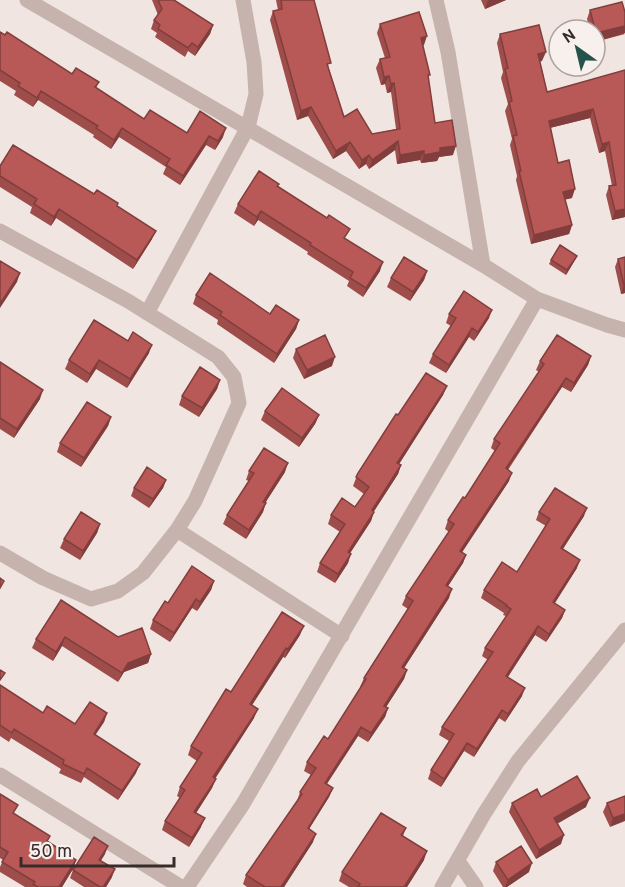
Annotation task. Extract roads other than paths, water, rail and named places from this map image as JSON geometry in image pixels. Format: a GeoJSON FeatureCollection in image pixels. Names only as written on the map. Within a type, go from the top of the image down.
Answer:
{"type":"FeatureCollection","features":[{"type":"Feature","properties":{"kind":"street"},"geometry":{"type":"LineString","coordinates":[[27,0],[248,127],[537,299],[625,330]]}},
{"type":"Feature","properties":{"kind":"street"},"geometry":{"type":"LineString","coordinates":[[147,313],[248,127],[256,94],[254,62],[243,0]]}},
{"type":"Feature","properties":{"kind":"street"},"geometry":{"type":"LineString","coordinates":[[436,0],[448,52],[483,265]]}},
{"type":"Feature","properties":{"kind":"street"},"geometry":{"type":"LineString","coordinates":[[0,231],[147,313],[218,357],[234,377],[239,404],[195,501],[177,530],[143,573],[118,591],[90,599],[43,578],[0,553]]}},
{"type":"Feature","properties":{"kind":"street"},"geometry":{"type":"LineString","coordinates":[[187,887],[243,804],[537,299]]}},
{"type":"Feature","properties":{"kind":"street"},"geometry":{"type":"LineString","coordinates":[[177,530],[342,636]]}},
{"type":"Feature","properties":{"kind":"street"},"geometry":{"type":"LineString","coordinates":[[442,887],[518,761],[625,630]]}},
{"type":"Feature","properties":{"kind":"street"},"geometry":{"type":"LineString","coordinates":[[0,774],[181,887]]}},
{"type":"Feature","properties":{"kind":"street"},"geometry":{"type":"LineString","coordinates":[[458,861],[476,887]]}}]}
